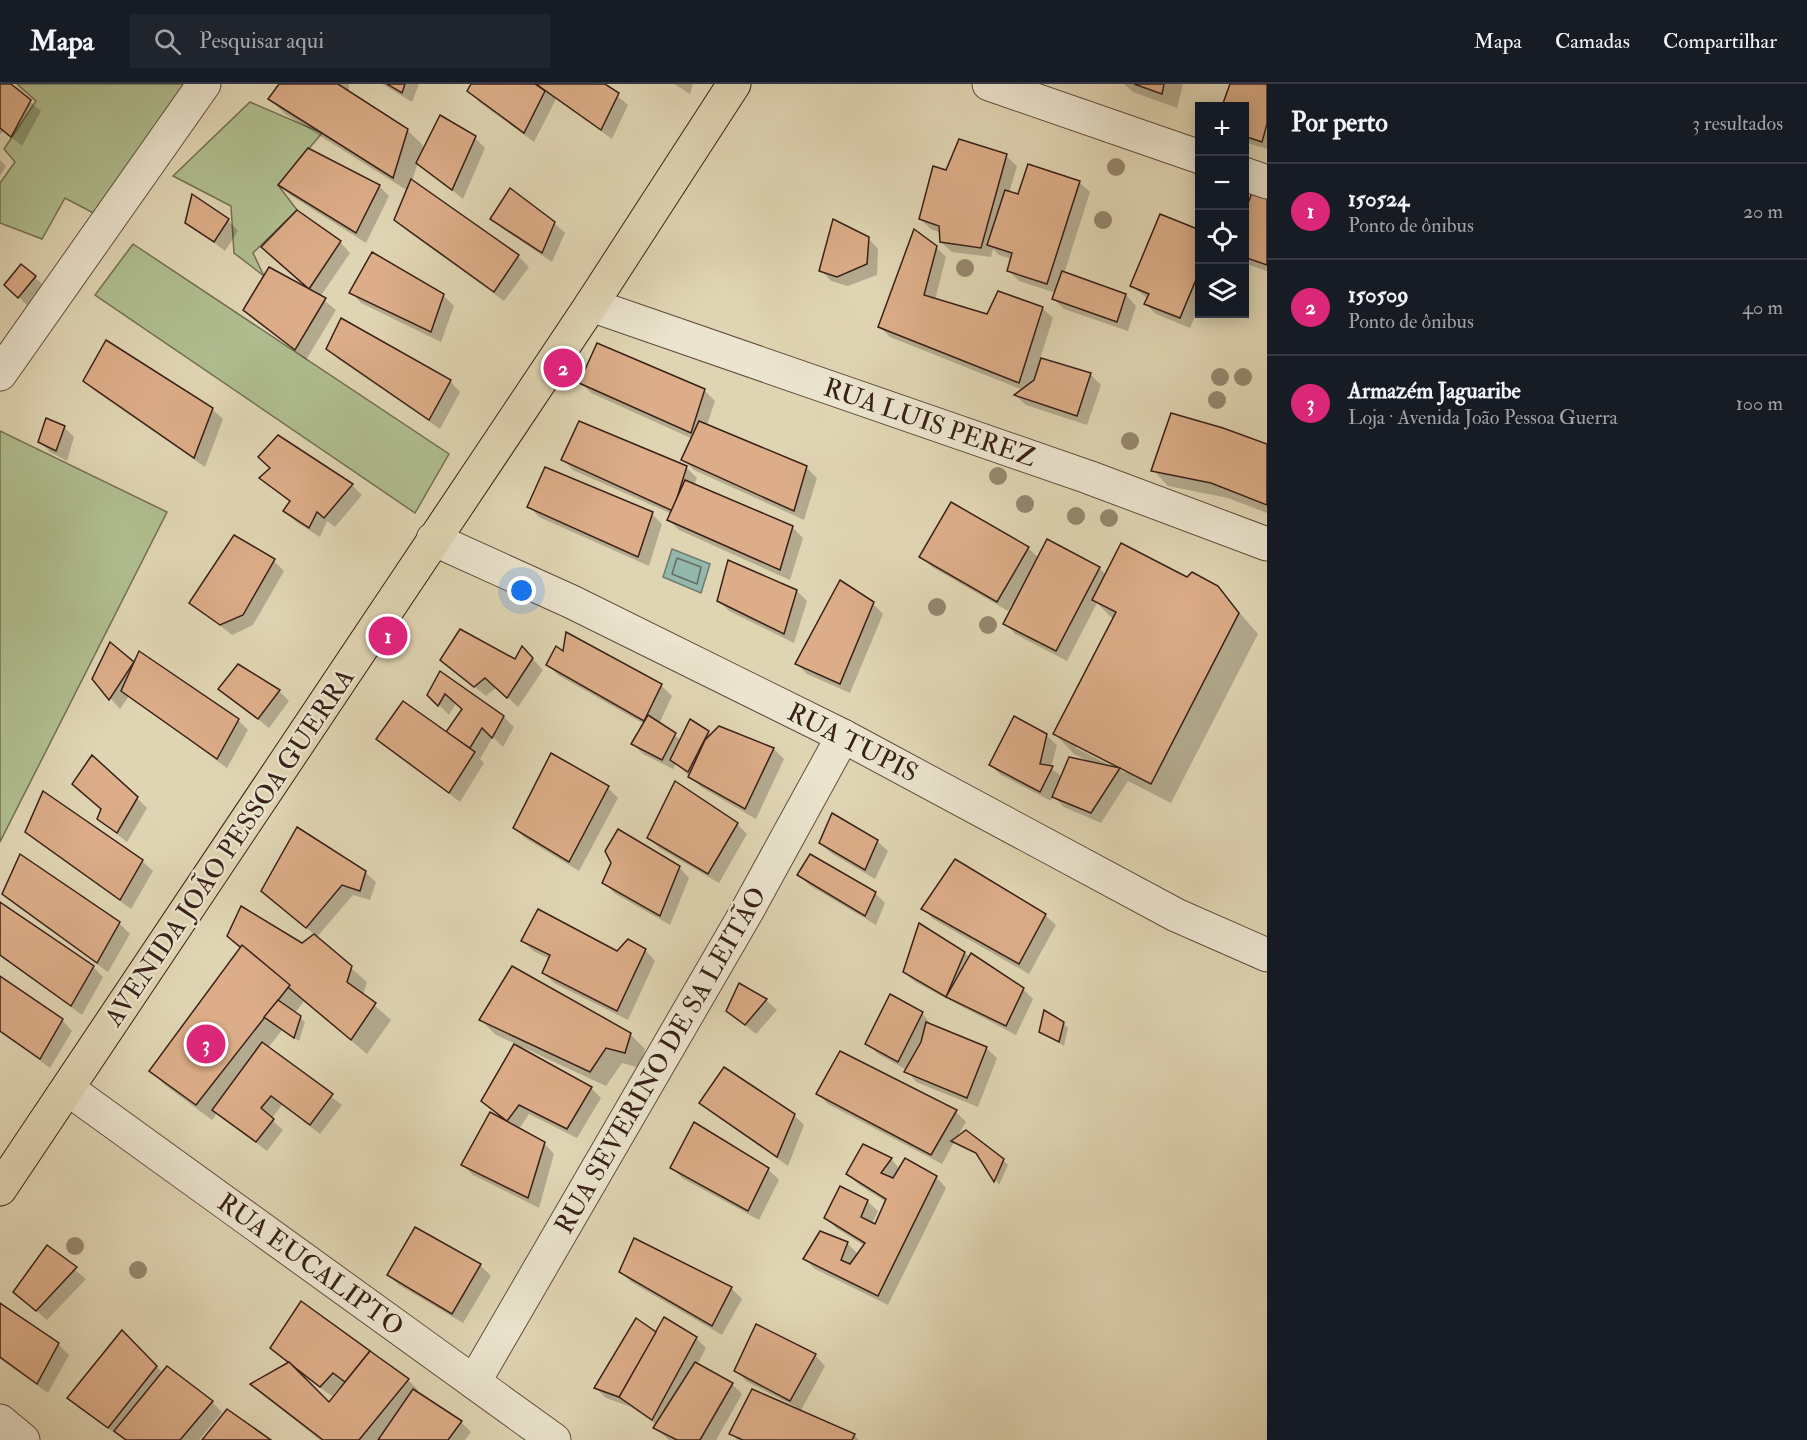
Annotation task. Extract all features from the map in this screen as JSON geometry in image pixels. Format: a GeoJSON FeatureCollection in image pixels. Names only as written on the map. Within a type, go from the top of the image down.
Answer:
{"type":"FeatureCollection","features":[{"type":"Feature","properties":{"kind":"main road","name":"AVENIDA JOÃO PESSOA GUERRA"},"geometry":{"type":"LineString","coordinates":[[0,1189],[591,305],[734,84]]}},
{"type":"Feature","properties":{"kind":"street"},"geometry":{"type":"LineString","coordinates":[[0,374],[204,84]]}},
{"type":"Feature","properties":{"kind":"street"},"geometry":{"type":"LineString","coordinates":[[989,84],[1197,156]]}},
{"type":"Feature","properties":{"kind":"street"},"geometry":{"type":"LineString","coordinates":[[1249,175],[1267,182]]}},
{"type":"Feature","properties":{"kind":"street","name":"RUA LUIS PEREZ"},"geometry":{"type":"LineString","coordinates":[[591,305],[1088,477],[1267,544]]}},
{"type":"Feature","properties":{"kind":"street","name":"RUA TUPIS"},"geometry":{"type":"LineString","coordinates":[[433,540],[572,602],[843,736],[1176,915],[1267,955]]}},
{"type":"Feature","properties":{"kind":"street","name":"RUA SEVERINO DE SA LEITÃO"},"geometry":{"type":"LineString","coordinates":[[474,1382],[747,911],[843,736]]}},
{"type":"Feature","properties":{"kind":"street","name":"RUA EUCALIPTO"},"geometry":{"type":"LineString","coordinates":[[68,1089],[554,1440]]}},
{"type":"Feature","properties":{"kind":"street"},"geometry":{"type":"LineString","coordinates":[[0,1422],[23,1440]]}},
{"type":"Feature","properties":{"kind":"green space"},"geometry":{"type":"Polygon","coordinates":[[[17,84],[190,84],[99,216],[65,198],[42,239],[0,223],[0,183],[15,162],[4,149],[36,101],[17,84]]]}},
{"type":"Feature","properties":{"kind":"green space"},"geometry":{"type":"Polygon","coordinates":[[[250,102],[322,133],[278,185],[297,210],[253,253],[264,276],[234,253],[231,206],[173,176],[250,102]]]}},
{"type":"Feature","properties":{"kind":"green space"},"geometry":{"type":"Polygon","coordinates":[[[133,244],[449,454],[415,513],[95,295],[133,244]]]}},
{"type":"Feature","properties":{"kind":"green space"},"geometry":{"type":"Polygon","coordinates":[[[0,431],[167,512],[0,842],[0,431]]]}},
{"type":"Feature","properties":{"kind":"water"},"geometry":{"type":"Polygon","coordinates":[[[672,549],[710,564],[701,593],[663,577],[672,549]]]}},
{"type":"Feature","properties":{"kind":"building"},"geometry":{"type":"Polygon","coordinates":[[[0,84],[11,84],[31,100],[11,137],[0,128],[0,84]]]}},
{"type":"Feature","properties":{"kind":"building"},"geometry":{"type":"Polygon","coordinates":[[[279,84],[338,84],[408,129],[393,178],[268,99],[279,84]]]}},
{"type":"Feature","properties":{"kind":"building"},"geometry":{"type":"Polygon","coordinates":[[[387,84],[405,84],[402,93],[387,84]]]}},
{"type":"Feature","properties":{"kind":"building"},"geometry":{"type":"Polygon","coordinates":[[[471,84],[535,84],[545,91],[524,133],[467,91],[471,84]]]}},
{"type":"Feature","properties":{"kind":"building"},"geometry":{"type":"Polygon","coordinates":[[[536,84],[605,84],[619,93],[601,130],[536,84]]]}},
{"type":"Feature","properties":{"kind":"building"},"geometry":{"type":"Polygon","coordinates":[[[1134,84],[1164,84],[1162,94],[1134,84]]]}},
{"type":"Feature","properties":{"kind":"building"},"geometry":{"type":"Polygon","coordinates":[[[1230,84],[1267,84],[1267,124],[1262,142],[1249,138],[1249,102],[1223,102],[1230,84]]]}},
{"type":"Feature","properties":{"kind":"building"},"geometry":{"type":"Polygon","coordinates":[[[440,115],[476,136],[452,190],[416,163],[440,115]]]}},
{"type":"Feature","properties":{"kind":"building"},"geometry":{"type":"Polygon","coordinates":[[[959,139],[1007,154],[981,248],[940,242],[939,226],[919,219],[933,166],[946,170],[959,139]]]}},
{"type":"Feature","properties":{"kind":"building"},"geometry":{"type":"Polygon","coordinates":[[[308,148],[380,185],[356,233],[278,185],[308,148]]]}},
{"type":"Feature","properties":{"kind":"building"},"geometry":{"type":"Polygon","coordinates":[[[1028,164],[1080,181],[1047,284],[1007,271],[1012,253],[987,245],[1005,190],[1018,194],[1028,164]]]}},
{"type":"Feature","properties":{"kind":"building"},"geometry":{"type":"Polygon","coordinates":[[[411,179],[519,255],[494,292],[394,220],[411,179]]]}},
{"type":"Feature","properties":{"kind":"building"},"geometry":{"type":"Polygon","coordinates":[[[510,188],[555,222],[542,253],[490,219],[510,188]]]}},
{"type":"Feature","properties":{"kind":"building"},"geometry":{"type":"Polygon","coordinates":[[[1253,190],[1267,196],[1267,265],[1249,259],[1249,201],[1253,190]]]}},
{"type":"Feature","properties":{"kind":"building"},"geometry":{"type":"Polygon","coordinates":[[[192,194],[229,219],[214,242],[185,223],[192,194]]]}},
{"type":"Feature","properties":{"kind":"building"},"geometry":{"type":"Polygon","coordinates":[[[297,210],[341,241],[309,289],[261,247],[297,210]]]}},
{"type":"Feature","properties":{"kind":"building"},"geometry":{"type":"Polygon","coordinates":[[[1160,214],[1195,228],[1195,282],[1180,318],[1144,304],[1149,294],[1130,286],[1160,214]]]}},
{"type":"Feature","properties":{"kind":"building"},"geometry":{"type":"Polygon","coordinates":[[[833,219],[869,237],[867,264],[837,277],[819,271],[833,219]]]}},
{"type":"Feature","properties":{"kind":"building"},"geometry":{"type":"Polygon","coordinates":[[[914,229],[937,246],[924,295],[987,314],[998,291],[1043,307],[1019,383],[878,327],[914,229]]]}},
{"type":"Feature","properties":{"kind":"building"},"geometry":{"type":"Polygon","coordinates":[[[372,252],[444,294],[431,332],[349,293],[372,252]]]}},
{"type":"Feature","properties":{"kind":"building"},"geometry":{"type":"Polygon","coordinates":[[[21,264],[36,276],[18,298],[4,285],[21,264]]]}},
{"type":"Feature","properties":{"kind":"building"},"geometry":{"type":"Polygon","coordinates":[[[269,267],[326,298],[295,350],[243,310],[269,267]]]}},
{"type":"Feature","properties":{"kind":"building"},"geometry":{"type":"Polygon","coordinates":[[[1062,271],[1126,294],[1117,322],[1052,299],[1062,271]]]}},
{"type":"Feature","properties":{"kind":"building"},"geometry":{"type":"Polygon","coordinates":[[[341,318],[451,380],[429,420],[326,349],[341,318]]]}},
{"type":"Feature","properties":{"kind":"building"},"geometry":{"type":"Polygon","coordinates":[[[106,340],[213,408],[194,458],[83,381],[106,340]]]}},
{"type":"Feature","properties":{"kind":"building"},"geometry":{"type":"Polygon","coordinates":[[[597,343],[705,389],[691,433],[579,383],[597,343]]]}},
{"type":"Feature","properties":{"kind":"building"},"geometry":{"type":"Polygon","coordinates":[[[1041,358],[1091,373],[1077,416],[1014,395],[1034,380],[1041,358]]]}},
{"type":"Feature","properties":{"kind":"building"},"geometry":{"type":"Polygon","coordinates":[[[1171,413],[1267,444],[1267,505],[1211,483],[1151,471],[1171,413]]]}},
{"type":"Feature","properties":{"kind":"building"},"geometry":{"type":"Polygon","coordinates":[[[46,418],[65,426],[56,451],[38,442],[46,418]]]}},
{"type":"Feature","properties":{"kind":"building"},"geometry":{"type":"Polygon","coordinates":[[[579,421],[687,466],[673,511],[561,460],[579,421]]]}},
{"type":"Feature","properties":{"kind":"building"},"geometry":{"type":"Polygon","coordinates":[[[699,421],[807,466],[794,511],[681,460],[699,421]]]}},
{"type":"Feature","properties":{"kind":"building"},"geometry":{"type":"Polygon","coordinates":[[[278,435],[353,484],[324,518],[317,512],[309,528],[283,511],[290,501],[259,478],[270,468],[258,457],[278,435]]]}},
{"type":"Feature","properties":{"kind":"building"},"geometry":{"type":"Polygon","coordinates":[[[545,467],[653,512],[638,557],[527,507],[545,467]]]}},
{"type":"Feature","properties":{"kind":"building"},"geometry":{"type":"Polygon","coordinates":[[[685,480],[793,526],[780,570],[667,520],[685,480]]]}},
{"type":"Feature","properties":{"kind":"building"},"geometry":{"type":"Polygon","coordinates":[[[951,502],[1029,547],[997,602],[919,557],[951,502]]]}},
{"type":"Feature","properties":{"kind":"building"},"geometry":{"type":"Polygon","coordinates":[[[234,535],[275,559],[243,615],[220,625],[189,603],[234,535]]]}},
{"type":"Feature","properties":{"kind":"building"},"geometry":{"type":"Polygon","coordinates":[[[1047,539],[1100,567],[1056,651],[1003,624],[1047,539]]]}},
{"type":"Feature","properties":{"kind":"building"},"geometry":{"type":"Polygon","coordinates":[[[1121,543],[1187,577],[1192,572],[1218,586],[1239,613],[1151,784],[1053,734],[1116,612],[1092,600],[1121,543]]]}},
{"type":"Feature","properties":{"kind":"building"},"geometry":{"type":"Polygon","coordinates":[[[728,560],[797,590],[784,634],[717,601],[728,560]]]}},
{"type":"Feature","properties":{"kind":"building"},"geometry":{"type":"Polygon","coordinates":[[[840,580],[874,602],[840,684],[795,664],[840,580]]]}},
{"type":"Feature","properties":{"kind":"building"},"geometry":{"type":"Polygon","coordinates":[[[460,629],[515,659],[522,646],[533,658],[507,698],[485,678],[474,687],[440,660],[460,629]]]}},
{"type":"Feature","properties":{"kind":"building"},"geometry":{"type":"Polygon","coordinates":[[[566,632],[662,684],[644,721],[546,665],[556,646],[563,651],[566,632]]]}},
{"type":"Feature","properties":{"kind":"building"},"geometry":{"type":"Polygon","coordinates":[[[110,642],[134,662],[109,700],[92,679],[110,642]]]}},
{"type":"Feature","properties":{"kind":"building"},"geometry":{"type":"Polygon","coordinates":[[[139,651],[239,719],[217,759],[121,691],[139,651]]]}},
{"type":"Feature","properties":{"kind":"building"},"geometry":{"type":"Polygon","coordinates":[[[238,664],[280,690],[258,719],[218,689],[238,664]]]}},
{"type":"Feature","properties":{"kind":"building"},"geometry":{"type":"Polygon","coordinates":[[[440,671],[504,716],[492,738],[482,728],[470,748],[446,732],[462,709],[445,694],[438,706],[427,695],[440,671]]]}},
{"type":"Feature","properties":{"kind":"building"},"geometry":{"type":"Polygon","coordinates":[[[403,701],[475,752],[449,793],[376,739],[403,701]]]}},
{"type":"Feature","properties":{"kind":"building"},"geometry":{"type":"Polygon","coordinates":[[[648,715],[676,733],[662,760],[631,744],[648,715]]]}},
{"type":"Feature","properties":{"kind":"building"},"geometry":{"type":"Polygon","coordinates":[[[1014,716],[1047,734],[1040,764],[1053,766],[1040,792],[989,765],[1014,716]]]}},
{"type":"Feature","properties":{"kind":"building"},"geometry":{"type":"Polygon","coordinates":[[[690,719],[709,731],[688,772],[670,760],[690,719]]]}},
{"type":"Feature","properties":{"kind":"building"},"geometry":{"type":"Polygon","coordinates":[[[719,726],[774,748],[745,809],[688,777],[705,740],[719,726]]]}},
{"type":"Feature","properties":{"kind":"building"},"geometry":{"type":"Polygon","coordinates":[[[551,753],[609,786],[569,862],[513,828],[551,753]]]}},
{"type":"Feature","properties":{"kind":"building"},"geometry":{"type":"Polygon","coordinates":[[[92,755],[138,797],[117,833],[97,819],[101,809],[72,784],[92,755]]]}},
{"type":"Feature","properties":{"kind":"building"},"geometry":{"type":"Polygon","coordinates":[[[1069,757],[1120,768],[1091,813],[1052,797],[1069,757]]]}},
{"type":"Feature","properties":{"kind":"building"},"geometry":{"type":"Polygon","coordinates":[[[675,781],[738,823],[708,874],[647,838],[675,781]]]}},
{"type":"Feature","properties":{"kind":"building"},"geometry":{"type":"Polygon","coordinates":[[[43,791],[143,860],[120,900],[25,832],[43,791]]]}},
{"type":"Feature","properties":{"kind":"building"},"geometry":{"type":"Polygon","coordinates":[[[832,813],[878,840],[865,870],[819,843],[832,813]]]}},
{"type":"Feature","properties":{"kind":"building"},"geometry":{"type":"Polygon","coordinates":[[[297,827],[366,871],[360,891],[342,885],[306,928],[261,891],[297,827]]]}},
{"type":"Feature","properties":{"kind":"building"},"geometry":{"type":"Polygon","coordinates":[[[618,829],[680,866],[660,916],[602,883],[611,863],[605,851],[618,829]]]}},
{"type":"Feature","properties":{"kind":"building"},"geometry":{"type":"Polygon","coordinates":[[[20,854],[120,922],[97,963],[2,894],[20,854]]]}},
{"type":"Feature","properties":{"kind":"building"},"geometry":{"type":"Polygon","coordinates":[[[810,854],[876,892],[865,916],[797,875],[810,854]]]}},
{"type":"Feature","properties":{"kind":"building"},"geometry":{"type":"Polygon","coordinates":[[[955,859],[1046,914],[1019,964],[921,909],[955,859]]]}},
{"type":"Feature","properties":{"kind":"building"},"geometry":{"type":"Polygon","coordinates":[[[0,902],[94,966],[71,1006],[0,955],[0,902]]]}},
{"type":"Feature","properties":{"kind":"building"},"geometry":{"type":"Polygon","coordinates":[[[241,906],[302,943],[314,934],[352,966],[347,982],[376,1003],[351,1040],[227,936],[241,906]]]}},
{"type":"Feature","properties":{"kind":"building"},"geometry":{"type":"Polygon","coordinates":[[[538,909],[617,951],[628,939],[646,949],[617,1011],[542,973],[550,955],[521,941],[538,909]]]}},
{"type":"Feature","properties":{"kind":"building"},"geometry":{"type":"Polygon","coordinates":[[[919,923],[965,952],[946,997],[903,972],[919,923]]]}},
{"type":"Feature","properties":{"kind":"building"},"geometry":{"type":"Polygon","coordinates":[[[242,945],[290,985],[196,1105],[149,1071],[242,945]]]}},
{"type":"Feature","properties":{"kind":"building"},"geometry":{"type":"Polygon","coordinates":[[[971,953],[1024,988],[1006,1026],[946,997],[971,953]]]}},
{"type":"Feature","properties":{"kind":"building"},"geometry":{"type":"Polygon","coordinates":[[[512,966],[631,1033],[625,1053],[606,1048],[590,1072],[479,1020],[512,966]]]}},
{"type":"Feature","properties":{"kind":"building"},"geometry":{"type":"Polygon","coordinates":[[[0,976],[63,1019],[40,1059],[0,1031],[0,976]]]}},
{"type":"Feature","properties":{"kind":"building"},"geometry":{"type":"Polygon","coordinates":[[[739,983],[767,999],[745,1025],[726,1011],[739,983]]]}},
{"type":"Feature","properties":{"kind":"building"},"geometry":{"type":"Polygon","coordinates":[[[890,994],[923,1012],[898,1062],[865,1044],[890,994]]]}},
{"type":"Feature","properties":{"kind":"building"},"geometry":{"type":"Polygon","coordinates":[[[278,1000],[301,1016],[294,1038],[264,1017],[278,1000]]]}},
{"type":"Feature","properties":{"kind":"building"},"geometry":{"type":"Polygon","coordinates":[[[1044,1010],[1064,1022],[1059,1042],[1039,1032],[1044,1010]]]}},
{"type":"Feature","properties":{"kind":"building"},"geometry":{"type":"Polygon","coordinates":[[[926,1022],[987,1047],[967,1098],[904,1072],[921,1042],[926,1022]]]}},
{"type":"Feature","properties":{"kind":"building"},"geometry":{"type":"Polygon","coordinates":[[[262,1042],[333,1094],[310,1125],[271,1096],[261,1108],[274,1119],[256,1142],[212,1110],[262,1042]]]}},
{"type":"Feature","properties":{"kind":"building"},"geometry":{"type":"Polygon","coordinates":[[[514,1044],[592,1087],[567,1129],[519,1105],[507,1121],[481,1101],[514,1044]]]}},
{"type":"Feature","properties":{"kind":"building"},"geometry":{"type":"Polygon","coordinates":[[[840,1051],[957,1110],[931,1155],[816,1094],[840,1051]]]}},
{"type":"Feature","properties":{"kind":"building"},"geometry":{"type":"Polygon","coordinates":[[[724,1067],[795,1114],[777,1157],[699,1103],[724,1067]]]}},
{"type":"Feature","properties":{"kind":"building"},"geometry":{"type":"Polygon","coordinates":[[[490,1112],[545,1142],[528,1198],[461,1165],[490,1112]]]}},
{"type":"Feature","properties":{"kind":"building"},"geometry":{"type":"Polygon","coordinates":[[[694,1122],[769,1168],[748,1211],[670,1168],[694,1122]]]}},
{"type":"Feature","properties":{"kind":"building"},"geometry":{"type":"Polygon","coordinates":[[[966,1130],[1004,1159],[994,1182],[976,1153],[951,1141],[966,1130]]]}},
{"type":"Feature","properties":{"kind":"building"},"geometry":{"type":"Polygon","coordinates":[[[863,1144],[892,1158],[881,1173],[893,1178],[905,1158],[937,1176],[878,1296],[803,1259],[820,1231],[848,1242],[841,1260],[850,1264],[865,1243],[824,1218],[840,1186],[868,1200],[861,1217],[875,1224],[886,1199],[846,1174],[863,1144]]]}},
{"type":"Feature","properties":{"kind":"building"},"geometry":{"type":"Polygon","coordinates":[[[415,1227],[481,1264],[452,1314],[387,1275],[415,1227]]]}},
{"type":"Feature","properties":{"kind":"building"},"geometry":{"type":"Polygon","coordinates":[[[634,1238],[732,1287],[712,1326],[619,1272],[634,1238]]]}},
{"type":"Feature","properties":{"kind":"building"},"geometry":{"type":"Polygon","coordinates":[[[47,1245],[77,1267],[36,1311],[13,1292],[47,1245]]]}},
{"type":"Feature","properties":{"kind":"building"},"geometry":{"type":"Polygon","coordinates":[[[301,1301],[370,1351],[345,1382],[333,1373],[320,1387],[270,1348],[301,1301]]]}},
{"type":"Feature","properties":{"kind":"building"},"geometry":{"type":"Polygon","coordinates":[[[0,1303],[59,1343],[37,1384],[0,1357],[0,1303]]]}},
{"type":"Feature","properties":{"kind":"building"},"geometry":{"type":"Polygon","coordinates":[[[664,1317],[697,1337],[652,1420],[619,1397],[664,1317]]]}},
{"type":"Feature","properties":{"kind":"building"},"geometry":{"type":"Polygon","coordinates":[[[636,1318],[656,1332],[619,1397],[594,1388],[636,1318]]]}},
{"type":"Feature","properties":{"kind":"building"},"geometry":{"type":"Polygon","coordinates":[[[756,1324],[816,1354],[790,1401],[734,1371],[756,1324]]]}},
{"type":"Feature","properties":{"kind":"building"},"geometry":{"type":"Polygon","coordinates":[[[122,1330],[157,1366],[108,1428],[67,1398],[122,1330]]]}},
{"type":"Feature","properties":{"kind":"building"},"geometry":{"type":"Polygon","coordinates":[[[370,1351],[409,1379],[359,1440],[323,1440],[250,1384],[289,1362],[329,1402],[370,1351]]]}},
{"type":"Feature","properties":{"kind":"building"},"geometry":{"type":"Polygon","coordinates":[[[695,1362],[733,1383],[700,1440],[677,1440],[653,1428],[695,1362]]]}},
{"type":"Feature","properties":{"kind":"building"},"geometry":{"type":"Polygon","coordinates":[[[167,1366],[213,1401],[180,1440],[126,1440],[114,1431],[167,1366]]]}},
{"type":"Feature","properties":{"kind":"building"},"geometry":{"type":"Polygon","coordinates":[[[413,1389],[462,1421],[448,1440],[378,1440],[413,1389]]]}},
{"type":"Feature","properties":{"kind":"building"},"geometry":{"type":"Polygon","coordinates":[[[752,1389],[855,1434],[852,1440],[743,1440],[729,1434],[752,1389]]]}},
{"type":"Feature","properties":{"kind":"building"},"geometry":{"type":"Polygon","coordinates":[[[227,1409],[271,1440],[202,1440],[227,1409]]]}},
{"type":"Feature","properties":{"kind":"place","name":"150509"},"geometry":{"type":"Point","coordinates":[563,368]}},
{"type":"Feature","properties":{"kind":"place","name":"150524"},"geometry":{"type":"Point","coordinates":[388,636]}},
{"type":"Feature","properties":{"kind":"place","name":"Armazém Jaguaribe"},"geometry":{"type":"Point","coordinates":[206,1044]}}]}
